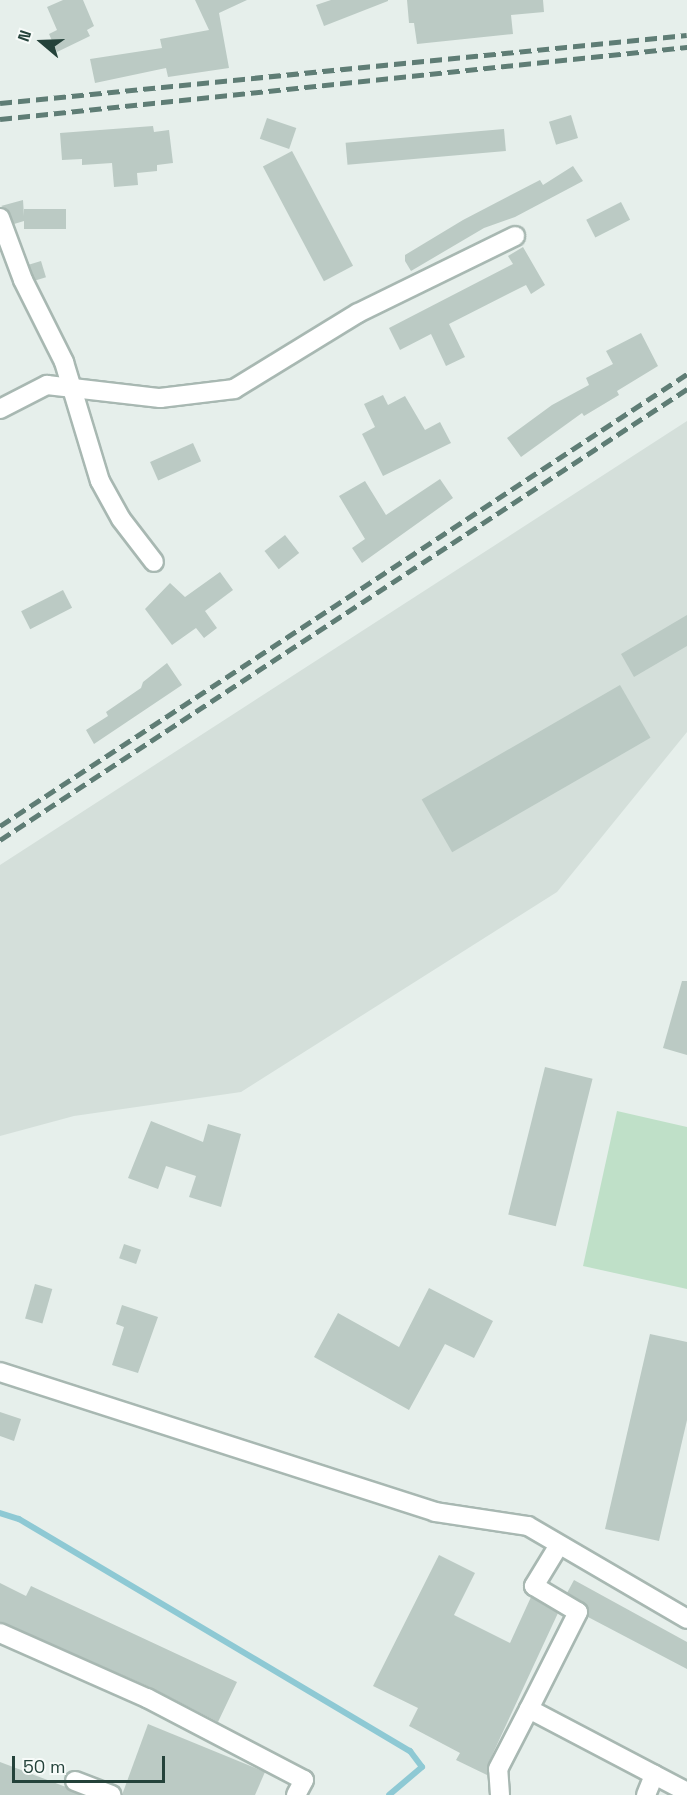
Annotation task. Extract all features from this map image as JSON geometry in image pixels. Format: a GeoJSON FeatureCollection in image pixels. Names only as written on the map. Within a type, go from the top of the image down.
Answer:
{"type":"FeatureCollection","features":[{"type":"Feature","properties":{"kind":"street"},"geometry":{"type":"LineString","coordinates":[[0,218],[73,387],[100,481],[121,519],[154,562]]}},
{"type":"Feature","properties":{"kind":"street"},"geometry":{"type":"LineString","coordinates":[[0,409],[47,385],[160,398],[234,389],[358,313],[515,236]]}},
{"type":"Feature","properties":{"kind":"street"},"geometry":{"type":"LineString","coordinates":[[0,1372],[435,1512],[528,1526],[687,1619]]}},
{"type":"Feature","properties":{"kind":"street"},"geometry":{"type":"LineString","coordinates":[[500,1795],[498,1769],[578,1612],[534,1586],[559,1545]]}},
{"type":"Feature","properties":{"kind":"street"},"geometry":{"type":"LineString","coordinates":[[0,1633],[147,1698],[304,1780],[296,1795]]}},
{"type":"Feature","properties":{"kind":"street"},"geometry":{"type":"LineString","coordinates":[[529,1709],[687,1792]]}},
{"type":"Feature","properties":{"kind":"street"},"geometry":{"type":"LineString","coordinates":[[646,1795],[654,1775]]}},
{"type":"Feature","properties":{"kind":"street"},"geometry":{"type":"LineString","coordinates":[[75,1781],[111,1795]]}},
{"type":"Feature","properties":{"kind":"shaded area"},"geometry":{"type":"Polygon","coordinates":[[[687,421],[687,732],[557,892],[241,1092],[74,1116],[0,1136],[0,865],[687,421]]]}},
{"type":"Feature","properties":{"kind":"green space"},"geometry":{"type":"Polygon","coordinates":[[[617,1111],[687,1127],[687,1289],[583,1266],[617,1111]]]}},
{"type":"Feature","properties":{"kind":"building"},"geometry":{"type":"Polygon","coordinates":[[[63,0],[83,0],[94,26],[87,30],[90,36],[57,52],[49,34],[57,30],[47,7],[63,0]]]}},
{"type":"Feature","properties":{"kind":"building"},"geometry":{"type":"Polygon","coordinates":[[[195,0],[247,0],[219,13],[229,68],[168,77],[166,68],[95,83],[90,59],[162,48],[160,39],[209,30],[195,0]]]}},
{"type":"Feature","properties":{"kind":"building"},"geometry":{"type":"Polygon","coordinates":[[[331,0],[388,1],[324,26],[316,5],[331,0]]]}},
{"type":"Feature","properties":{"kind":"building"},"geometry":{"type":"Polygon","coordinates":[[[407,0],[543,0],[544,12],[511,15],[513,34],[417,44],[414,23],[409,23],[407,0]]]}},
{"type":"Feature","properties":{"kind":"building"},"geometry":{"type":"Polygon","coordinates":[[[571,115],[578,138],[556,145],[549,122],[571,115]]]}},
{"type":"Feature","properties":{"kind":"building"},"geometry":{"type":"Polygon","coordinates":[[[267,118],[296,128],[289,149],[260,139],[267,118]]]}},
{"type":"Feature","properties":{"kind":"building"},"geometry":{"type":"Polygon","coordinates":[[[153,126],[154,132],[169,130],[173,163],[157,165],[157,171],[137,173],[138,185],[114,187],[112,163],[82,165],[82,159],[62,160],[60,133],[153,126]]]}},
{"type":"Feature","properties":{"kind":"building"},"geometry":{"type":"Polygon","coordinates":[[[504,129],[506,151],[348,165],[346,143],[504,129]]]}},
{"type":"Feature","properties":{"kind":"building"},"geometry":{"type":"Polygon","coordinates":[[[292,151],[353,266],[324,281],[263,166],[292,151]]]}},
{"type":"Feature","properties":{"kind":"building"},"geometry":{"type":"Polygon","coordinates":[[[573,166],[583,181],[515,217],[484,228],[411,271],[405,261],[405,255],[463,220],[540,180],[543,185],[573,166]]]}},
{"type":"Feature","properties":{"kind":"building"},"geometry":{"type":"Polygon","coordinates":[[[23,200],[24,216],[24,209],[66,209],[66,229],[24,229],[24,221],[14,224],[8,210],[1,206],[23,200]]]}},
{"type":"Feature","properties":{"kind":"building"},"geometry":{"type":"Polygon","coordinates":[[[621,202],[630,220],[595,238],[586,220],[621,202]]]}},
{"type":"Feature","properties":{"kind":"building"},"geometry":{"type":"Polygon","coordinates":[[[523,247],[545,285],[531,294],[526,285],[449,324],[465,357],[446,366],[431,334],[400,350],[389,328],[513,264],[508,256],[523,247]]]}},
{"type":"Feature","properties":{"kind":"building"},"geometry":{"type":"Polygon","coordinates":[[[41,261],[46,277],[34,281],[29,265],[41,261]]]}},
{"type":"Feature","properties":{"kind":"building"},"geometry":{"type":"Polygon","coordinates":[[[641,333],[658,366],[617,391],[619,395],[584,416],[582,413],[521,457],[507,438],[552,405],[589,385],[586,378],[613,364],[606,351],[641,333]]]}},
{"type":"Feature","properties":{"kind":"building"},"geometry":{"type":"Polygon","coordinates":[[[383,395],[388,405],[405,396],[425,430],[440,422],[451,443],[383,476],[362,434],[375,427],[364,404],[383,395]]]}},
{"type":"Feature","properties":{"kind":"building"},"geometry":{"type":"Polygon","coordinates":[[[193,443],[201,461],[158,480],[150,462],[193,443]]]}},
{"type":"Feature","properties":{"kind":"building"},"geometry":{"type":"Polygon","coordinates":[[[440,479],[453,498],[362,563],[352,548],[365,539],[339,496],[365,481],[386,515],[440,479]]]}},
{"type":"Feature","properties":{"kind":"building"},"geometry":{"type":"Polygon","coordinates":[[[285,535],[299,553],[279,569],[265,551],[285,535]]]}},
{"type":"Feature","properties":{"kind":"building"},"geometry":{"type":"Polygon","coordinates":[[[220,572],[233,590],[205,611],[217,628],[204,638],[196,628],[172,645],[145,609],[170,583],[185,597],[220,572]]]}},
{"type":"Feature","properties":{"kind":"building"},"geometry":{"type":"Polygon","coordinates":[[[63,590],[72,608],[30,629],[21,611],[63,590]]]}},
{"type":"Feature","properties":{"kind":"building"},"geometry":{"type":"Polygon","coordinates":[[[687,615],[687,646],[634,677],[621,654],[687,615]]]}},
{"type":"Feature","properties":{"kind":"building"},"geometry":{"type":"Polygon","coordinates":[[[167,663],[182,685],[94,744],[86,730],[108,716],[106,712],[141,688],[143,682],[167,663]]]}},
{"type":"Feature","properties":{"kind":"building"},"geometry":{"type":"Polygon","coordinates":[[[620,685],[650,738],[452,852],[422,800],[620,685]]]}},
{"type":"Feature","properties":{"kind":"building"},"geometry":{"type":"Polygon","coordinates":[[[682,981],[687,981],[687,1055],[663,1048],[682,981]]]}},
{"type":"Feature","properties":{"kind":"building"},"geometry":{"type":"Polygon","coordinates":[[[545,1067],[593,1079],[556,1226],[508,1214],[545,1067]]]}},
{"type":"Feature","properties":{"kind":"building"},"geometry":{"type":"Polygon","coordinates":[[[151,1121],[203,1142],[208,1124],[241,1134],[221,1207],[189,1197],[196,1176],[166,1166],[158,1189],[128,1178],[151,1121]]]}},
{"type":"Feature","properties":{"kind":"building"},"geometry":{"type":"Polygon","coordinates":[[[124,1244],[141,1250],[136,1264],[119,1258],[124,1244]]]}},
{"type":"Feature","properties":{"kind":"building"},"geometry":{"type":"Polygon","coordinates":[[[35,1284],[52,1289],[42,1324],[25,1319],[35,1284]]]}},
{"type":"Feature","properties":{"kind":"building"},"geometry":{"type":"Polygon","coordinates":[[[429,1288],[493,1321],[474,1358],[445,1344],[409,1410],[314,1357],[338,1313],[399,1347],[429,1288]]]}},
{"type":"Feature","properties":{"kind":"building"},"geometry":{"type":"Polygon","coordinates":[[[122,1305],[158,1317],[138,1373],[112,1365],[124,1327],[116,1324],[122,1305]]]}},
{"type":"Feature","properties":{"kind":"building"},"geometry":{"type":"Polygon","coordinates":[[[650,1334],[687,1342],[687,1420],[659,1541],[605,1529],[650,1334]]]}},
{"type":"Feature","properties":{"kind":"building"},"geometry":{"type":"Polygon","coordinates":[[[0,1412],[21,1419],[14,1441],[0,1436],[0,1412]]]}},
{"type":"Feature","properties":{"kind":"building"},"geometry":{"type":"Polygon","coordinates":[[[439,1555],[475,1573],[454,1615],[510,1643],[531,1597],[558,1613],[488,1764],[487,1775],[456,1760],[460,1753],[409,1726],[418,1708],[373,1686],[439,1555]]]}},
{"type":"Feature","properties":{"kind":"building"},"geometry":{"type":"Polygon","coordinates":[[[574,1580],[687,1642],[687,1669],[588,1617],[587,1606],[567,1593],[574,1580]]]}},
{"type":"Feature","properties":{"kind":"building"},"geometry":{"type":"Polygon","coordinates":[[[0,1583],[26,1596],[31,1586],[237,1682],[218,1722],[152,1688],[0,1622],[0,1583]]]}},
{"type":"Feature","properties":{"kind":"building"},"geometry":{"type":"Polygon","coordinates":[[[148,1724],[265,1772],[255,1795],[122,1795],[148,1724]]]}},
{"type":"Feature","properties":{"kind":"building"},"geometry":{"type":"Polygon","coordinates":[[[0,1762],[66,1787],[80,1795],[0,1795],[0,1762]]]}},
{"type":"Feature","properties":{"kind":"waterway"},"geometry":{"type":"LineString","coordinates":[[0,1513],[19,1519],[410,1751],[422,1767],[389,1795]]}},
{"type":"Feature","properties":{"kind":"railway"},"geometry":{"type":"LineString","coordinates":[[0,103],[687,35]]}},
{"type":"Feature","properties":{"kind":"railway"},"geometry":{"type":"LineString","coordinates":[[0,119],[687,47]]}},
{"type":"Feature","properties":{"kind":"railway"},"geometry":{"type":"LineString","coordinates":[[0,826],[687,374]]}},
{"type":"Feature","properties":{"kind":"railway"},"geometry":{"type":"LineString","coordinates":[[0,840],[687,389]]}}]}
